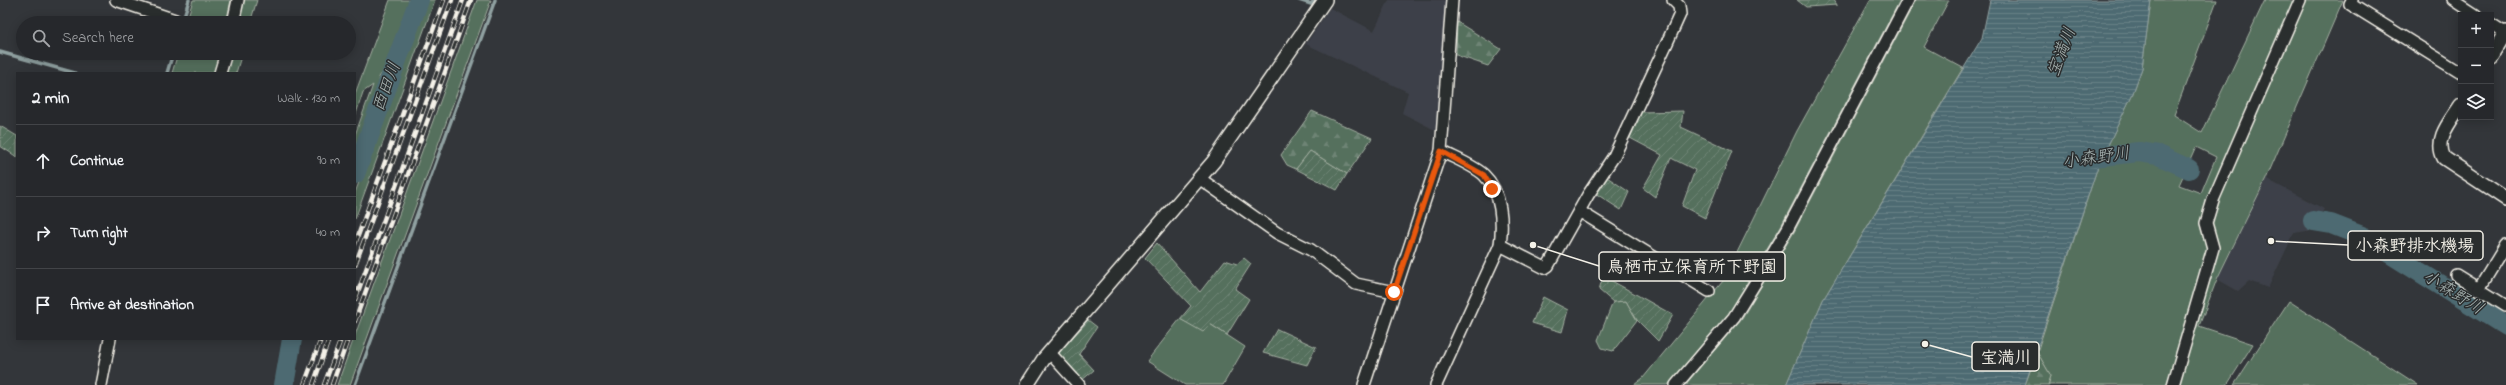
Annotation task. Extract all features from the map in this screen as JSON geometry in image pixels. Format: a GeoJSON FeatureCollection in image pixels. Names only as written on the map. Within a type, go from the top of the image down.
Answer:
{"type":"FeatureCollection","features":[{"type":"Feature","properties":{"kind":"street"},"geometry":{"type":"LineString","coordinates":[[116,0],[163,16]]}},
{"type":"Feature","properties":{"kind":"street"},"geometry":{"type":"LineString","coordinates":[[235,16],[238,0]]}},
{"type":"Feature","properties":{"kind":"street"},"geometry":{"type":"LineString","coordinates":[[1027,385],[1050,353],[1214,161],[1325,0]]}},
{"type":"Feature","properties":{"kind":"street"},"geometry":{"type":"LineString","coordinates":[[1364,385],[1441,151],[1452,0]]}},
{"type":"Feature","properties":{"kind":"street"},"geometry":{"type":"LineString","coordinates":[[1500,245],[1545,268],[1548,266],[1579,211],[1614,156],[1680,14],[1678,6],[1673,0]]}},
{"type":"Feature","properties":{"kind":"street"},"geometry":{"type":"LineString","coordinates":[[1676,385],[1734,317],[1757,280],[1795,214],[1908,0]]}},
{"type":"Feature","properties":{"kind":"street"},"geometry":{"type":"LineString","coordinates":[[2173,385],[2213,248],[2206,222],[2213,200],[2300,0]]}},
{"type":"Feature","properties":{"kind":"street"},"geometry":{"type":"LineString","coordinates":[[2352,0],[2350,4],[2458,71]]}},
{"type":"Feature","properties":{"kind":"street"},"geometry":{"type":"LineString","coordinates":[[2453,0],[2471,12]]}},
{"type":"Feature","properties":{"kind":"street"},"geometry":{"type":"LineString","coordinates":[[2494,26],[2506,33],[2494,52]]}},
{"type":"Feature","properties":{"kind":"street"},"geometry":{"type":"LineString","coordinates":[[220,72],[224,60]]}},
{"type":"Feature","properties":{"kind":"street"},"geometry":{"type":"LineString","coordinates":[[2458,110],[2442,135],[2440,150],[2444,158],[2506,199]]}},
{"type":"Feature","properties":{"kind":"street"},"geometry":{"type":"LineString","coordinates":[[1436,385],[1500,245],[1502,221],[1498,201],[1484,175],[1441,151]]}},
{"type":"Feature","properties":{"kind":"street"},"geometry":{"type":"LineString","coordinates":[[1199,178],[1277,233],[1311,250],[1356,284],[1394,292]]}},
{"type":"Feature","properties":{"kind":"street"},"geometry":{"type":"LineString","coordinates":[[1579,211],[1709,291]]}},
{"type":"Feature","properties":{"kind":"street"},"geometry":{"type":"LineString","coordinates":[[2479,289],[2506,245]]}},
{"type":"Feature","properties":{"kind":"street"},"geometry":{"type":"LineString","coordinates":[[2456,274],[2506,306]]}},
{"type":"Feature","properties":{"kind":"street"},"geometry":{"type":"LineString","coordinates":[[101,385],[110,340]]}},
{"type":"Feature","properties":{"kind":"street"},"geometry":{"type":"LineString","coordinates":[[1050,353],[1080,385]]}},
{"type":"Feature","properties":{"kind":"shaded area"},"geometry":{"type":"Polygon","coordinates":[[[1389,0],[1446,0],[1439,132],[1402,113],[1408,92],[1306,44],[1330,8],[1374,31],[1389,0]]]}},
{"type":"Feature","properties":{"kind":"shaded area"},"geometry":{"type":"Polygon","coordinates":[[[2266,179],[2324,209],[2313,230],[2294,233],[2268,288],[2249,281],[2238,291],[2217,279],[2266,179]]]}},
{"type":"Feature","properties":{"kind":"green space"},"geometry":{"type":"Polygon","coordinates":[[[193,0],[231,0],[228,16],[188,16],[193,0]]]}},
{"type":"Feature","properties":{"kind":"green space"},"geometry":{"type":"Polygon","coordinates":[[[244,0],[257,0],[252,16],[240,16],[244,0]]]}},
{"type":"Feature","properties":{"kind":"green space"},"geometry":{"type":"Polygon","coordinates":[[[390,0],[415,0],[393,59],[379,77],[381,95],[356,163],[356,132],[373,85],[363,92],[356,114],[356,91],[390,0]]]}},
{"type":"Feature","properties":{"kind":"green space"},"geometry":{"type":"Polygon","coordinates":[[[426,0],[435,0],[356,216],[356,190],[426,0]]]}},
{"type":"Feature","properties":{"kind":"green space"},"geometry":{"type":"Polygon","coordinates":[[[477,0],[491,0],[350,385],[337,385],[353,340],[356,340],[356,333],[477,0]]]}},
{"type":"Feature","properties":{"kind":"green space"},"geometry":{"type":"Polygon","coordinates":[[[1797,0],[1834,0],[1837,5],[1806,7],[1797,0]]]}},
{"type":"Feature","properties":{"kind":"green space"},"geometry":{"type":"Polygon","coordinates":[[[1870,0],[1900,0],[1781,226],[1729,313],[1668,385],[1634,385],[1643,378],[1723,281],[1797,131],[1870,0]]]}},
{"type":"Feature","properties":{"kind":"green space"},"geometry":{"type":"Polygon","coordinates":[[[1916,0],[1949,0],[1924,47],[1963,68],[1823,300],[1786,385],[1685,385],[1742,318],[1794,232],[1916,0]]]}},
{"type":"Feature","properties":{"kind":"green space"},"geometry":{"type":"Polygon","coordinates":[[[2151,0],[2217,0],[2174,115],[2202,133],[2265,0],[2343,0],[2266,179],[2217,279],[2199,326],[2253,344],[2227,385],[2048,385],[2051,376],[2037,352],[2098,166],[2133,93],[2142,68],[2151,0]],[[2196,147],[2179,185],[2201,193],[2216,157],[2196,147]]]}},
{"type":"Feature","properties":{"kind":"green space"},"geometry":{"type":"Polygon","coordinates":[[[1457,22],[1501,49],[1488,66],[1456,55],[1457,22]]]}},
{"type":"Feature","properties":{"kind":"green space"},"geometry":{"type":"Polygon","coordinates":[[[176,60],[218,60],[215,72],[172,72],[176,60]]]}},
{"type":"Feature","properties":{"kind":"green space"},"geometry":{"type":"Polygon","coordinates":[[[229,60],[240,60],[236,72],[226,72],[229,60]]]}},
{"type":"Feature","properties":{"kind":"green space"},"geometry":{"type":"Polygon","coordinates":[[[1312,111],[1372,138],[1347,174],[1310,151],[1296,169],[1287,165],[1281,155],[1312,111]]]}},
{"type":"Feature","properties":{"kind":"green space"},"geometry":{"type":"Polygon","coordinates":[[[1683,111],[1681,127],[1732,151],[1705,218],[1682,206],[1695,170],[1671,158],[1655,197],[1643,188],[1662,155],[1630,138],[1641,112],[1683,111]]]}},
{"type":"Feature","properties":{"kind":"green space"},"geometry":{"type":"Polygon","coordinates":[[[0,126],[16,135],[16,156],[0,146],[0,126]]]}},
{"type":"Feature","properties":{"kind":"green space"},"geometry":{"type":"Polygon","coordinates":[[[1310,151],[1347,174],[1337,190],[1296,169],[1310,151]]]}},
{"type":"Feature","properties":{"kind":"green space"},"geometry":{"type":"Polygon","coordinates":[[[1607,177],[1629,192],[1621,210],[1595,193],[1607,177]]]}},
{"type":"Feature","properties":{"kind":"green space"},"geometry":{"type":"Polygon","coordinates":[[[1157,243],[1200,292],[1225,260],[1237,264],[1244,258],[1251,264],[1235,289],[1249,299],[1227,335],[1210,324],[1203,332],[1180,319],[1191,306],[1145,258],[1157,243]]]}},
{"type":"Feature","properties":{"kind":"green space"},"geometry":{"type":"Polygon","coordinates":[[[1603,276],[1673,315],[1658,341],[1637,320],[1626,301],[1613,302],[1599,290],[1603,276]]]}},
{"type":"Feature","properties":{"kind":"green space"},"geometry":{"type":"Polygon","coordinates":[[[1543,297],[1568,310],[1562,332],[1532,323],[1543,297]]]}},
{"type":"Feature","properties":{"kind":"green space"},"geometry":{"type":"Polygon","coordinates":[[[1626,301],[1637,320],[1613,351],[1602,348],[1598,340],[1613,302],[1626,301]]]}},
{"type":"Feature","properties":{"kind":"green space"},"geometry":{"type":"Polygon","coordinates":[[[2289,301],[2418,385],[2234,385],[2289,301]]]}},
{"type":"Feature","properties":{"kind":"green space"},"geometry":{"type":"Polygon","coordinates":[[[1180,319],[1203,331],[1210,324],[1245,347],[1223,385],[1185,385],[1147,361],[1180,319]]]}},
{"type":"Feature","properties":{"kind":"green space"},"geometry":{"type":"Polygon","coordinates":[[[1088,320],[1097,327],[1079,354],[1094,370],[1081,381],[1058,354],[1088,320]]]}},
{"type":"Feature","properties":{"kind":"green space"},"geometry":{"type":"Polygon","coordinates":[[[1277,329],[1316,347],[1307,365],[1263,353],[1277,329]]]}},
{"type":"Feature","properties":{"kind":"green space"},"geometry":{"type":"Polygon","coordinates":[[[2037,352],[2051,376],[2048,385],[2025,385],[2037,352]]]}},
{"type":"Feature","properties":{"kind":"water"},"geometry":{"type":"Polygon","coordinates":[[[1990,0],[2151,0],[2142,68],[2133,93],[2098,166],[2025,385],[1786,385],[1823,300],[1982,38],[1990,0]]]}},
{"type":"Feature","properties":{"kind":"waterway"},"geometry":{"type":"LineString","coordinates":[[184,16],[189,0]]}},
{"type":"Feature","properties":{"kind":"waterway","name":"西田川"},"geometry":{"type":"LineString","coordinates":[[356,171],[419,0]]}},
{"type":"Feature","properties":{"kind":"waterway"},"geometry":{"type":"LineString","coordinates":[[355,385],[495,0]]}},
{"type":"Feature","properties":{"kind":"waterway"},"geometry":{"type":"LineString","coordinates":[[1299,0],[1311,4],[1314,0]]}},
{"type":"Feature","properties":{"kind":"waterway"},"geometry":{"type":"LineString","coordinates":[[0,52],[16,56]]}},
{"type":"Feature","properties":{"kind":"waterway"},"geometry":{"type":"LineString","coordinates":[[29,60],[71,72]]}},
{"type":"Feature","properties":{"kind":"waterway"},"geometry":{"type":"LineString","coordinates":[[167,72],[171,60]]}},
{"type":"Feature","properties":{"kind":"waterway","name":"小森野川"},"geometry":{"type":"LineString","coordinates":[[2076,159],[2139,152],[2158,155],[2189,169]]}},
{"type":"Feature","properties":{"kind":"waterway","name":"小森野川"},"geometry":{"type":"LineString","coordinates":[[2313,221],[2331,224],[2362,236],[2506,326]]}},
{"type":"Feature","properties":{"kind":"waterway","name":"西田川"},"geometry":{"type":"LineString","coordinates":[[284,385],[292,340]]}},
{"type":"Feature","properties":{"kind":"railway"},"geometry":{"type":"LineString","coordinates":[[356,241],[444,0]]}},
{"type":"Feature","properties":{"kind":"railway"},"geometry":{"type":"LineString","coordinates":[[356,262],[452,0]]}},
{"type":"Feature","properties":{"kind":"railway"},"geometry":{"type":"LineString","coordinates":[[356,297],[463,0]]}},
{"type":"Feature","properties":{"kind":"railway"},"geometry":{"type":"LineString","coordinates":[[356,318],[471,0]]}},
{"type":"Feature","properties":{"kind":"railway"},"geometry":{"type":"LineString","coordinates":[[304,385],[321,340]]}},
{"type":"Feature","properties":{"kind":"railway"},"geometry":{"type":"LineString","coordinates":[[313,385],[329,340]]}},
{"type":"Feature","properties":{"kind":"railway"},"geometry":{"type":"LineString","coordinates":[[324,385],[341,340]]}},
{"type":"Feature","properties":{"kind":"railway"},"geometry":{"type":"LineString","coordinates":[[332,385],[348,340]]}},
{"type":"Feature","properties":{"kind":"place","name":"小森野排水機場"},"geometry":{"type":"Point","coordinates":[2271,241]}},
{"type":"Feature","properties":{"kind":"place","name":"鳥栖市立保育所下野園"},"geometry":{"type":"Point","coordinates":[1533,245]}},
{"type":"Feature","properties":{"kind":"place","name":"宝満川"},"geometry":{"type":"Point","coordinates":[1925,344]}},
{"type":"Feature","properties":{"kind":"route"},"geometry":{"type":"LineString","coordinates":[[1394,292],[1408,245],[1416,226],[1441,151],[1484,175],[1492,189]]}}]}
